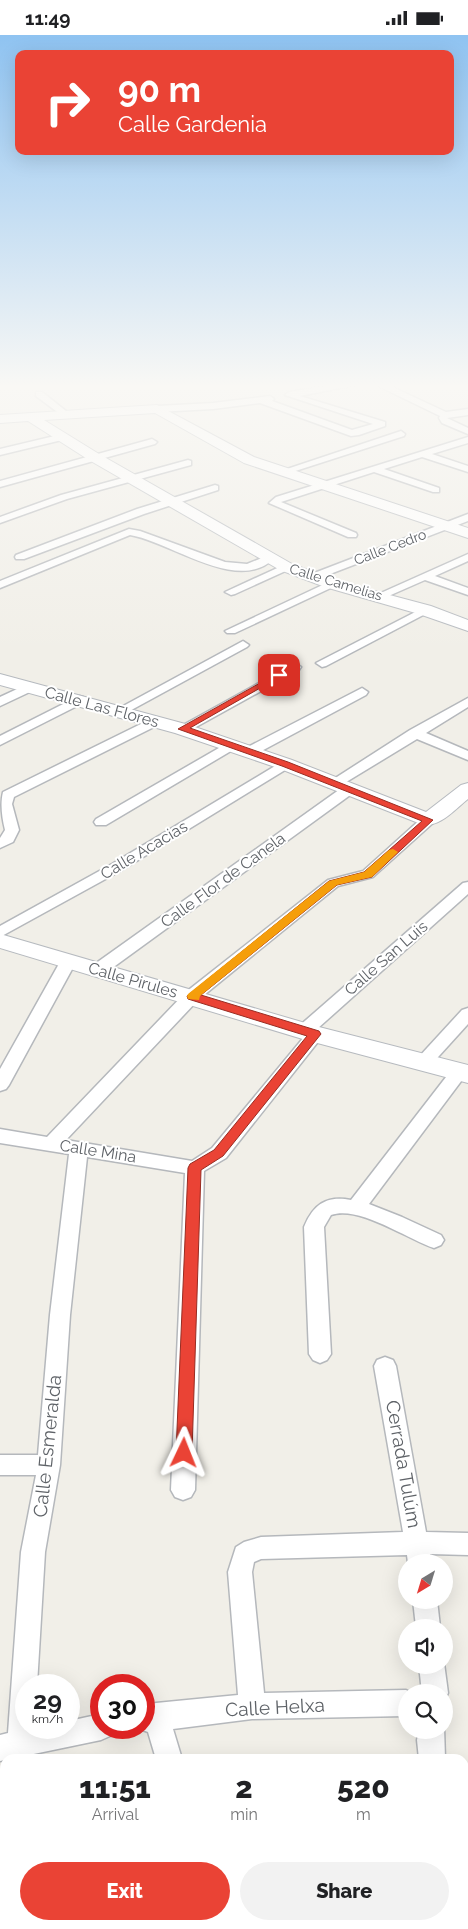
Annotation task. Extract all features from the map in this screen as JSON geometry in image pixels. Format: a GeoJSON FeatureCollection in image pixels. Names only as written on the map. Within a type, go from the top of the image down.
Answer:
{"type":"FeatureCollection","features":[{"type":"Feature","properties":{"kind":"street"},"geometry":{"type":"LineString","coordinates":[[0,484],[37,473]]}},
{"type":"Feature","properties":{"kind":"street","name":"Calle Camelias"},"geometry":{"type":"LineString","coordinates":[[123,473],[286,567],[331,584],[380,596],[468,626]]}},
{"type":"Feature","properties":{"kind":"street"},"geometry":{"type":"LineString","coordinates":[[0,520],[64,497],[149,473]]}},
{"type":"Feature","properties":{"kind":"street"},"geometry":{"type":"LineString","coordinates":[[287,473],[468,533]]}},
{"type":"Feature","properties":{"kind":"street"},"geometry":{"type":"LineString","coordinates":[[352,535],[274,503],[279,499],[360,473]]}},
{"type":"Feature","properties":{"kind":"street"},"geometry":{"type":"LineString","coordinates":[[387,473],[436,490]]}},
{"type":"Feature","properties":{"kind":"street"},"geometry":{"type":"LineString","coordinates":[[20,557],[117,519],[215,488]]}},
{"type":"Feature","properties":{"kind":"street","name":"Calle Cedro"},"geometry":{"type":"LineString","coordinates":[[313,577],[468,517]]}},
{"type":"Feature","properties":{"kind":"street"},"geometry":{"type":"LineString","coordinates":[[0,585],[129,532],[189,554],[233,567],[249,567],[269,558]]}},
{"type":"Feature","properties":{"kind":"street"},"geometry":{"type":"LineString","coordinates":[[380,596],[467,558]]}},
{"type":"Feature","properties":{"kind":"street"},"geometry":{"type":"LineString","coordinates":[[231,592],[286,567]]}},
{"type":"Feature","properties":{"kind":"street"},"geometry":{"type":"LineString","coordinates":[[425,576],[468,592]]}},
{"type":"Feature","properties":{"kind":"street"},"geometry":{"type":"LineString","coordinates":[[231,631],[331,584]]}},
{"type":"Feature","properties":{"kind":"street"},"geometry":{"type":"LineString","coordinates":[[322,663],[425,610]]}},
{"type":"Feature","properties":{"kind":"street"},"geometry":{"type":"LineString","coordinates":[[120,711],[243,645]]}},
{"type":"Feature","properties":{"kind":"street"},"geometry":{"type":"LineString","coordinates":[[182,729],[295,667]]}},
{"type":"Feature","properties":{"kind":"street","name":"Calle Las Flores"},"geometry":{"type":"LineString","coordinates":[[0,679],[120,711],[231,745],[428,820]]}},
{"type":"Feature","properties":{"kind":"street"},"geometry":{"type":"LineString","coordinates":[[0,702],[30,687]]}},
{"type":"Feature","properties":{"kind":"street"},"geometry":{"type":"LineString","coordinates":[[249,752],[362,692]]}},
{"type":"Feature","properties":{"kind":"street"},"geometry":{"type":"LineString","coordinates":[[0,741],[79,701]]}},
{"type":"Feature","properties":{"kind":"street","name":"Calle Flor de Canela"},"geometry":{"type":"LineString","coordinates":[[98,970],[340,787],[415,733],[467,704]]}},
{"type":"Feature","properties":{"kind":"street"},"geometry":{"type":"LineString","coordinates":[[0,844],[8,839],[12,830],[5,804],[8,795],[153,722]]}},
{"type":"Feature","properties":{"kind":"street"},"geometry":{"type":"LineString","coordinates":[[415,733],[468,756]]}},
{"type":"Feature","properties":{"kind":"street"},"geometry":{"type":"LineString","coordinates":[[101,822],[231,745]]}},
{"type":"Feature","properties":{"kind":"street","name":"Calle Acacias"},"geometry":{"type":"LineString","coordinates":[[0,932],[118,867],[285,764]]}},
{"type":"Feature","properties":{"kind":"street"},"geometry":{"type":"LineString","coordinates":[[51,1143],[192,996],[333,883],[368,874],[428,820],[468,789]]}},
{"type":"Feature","properties":{"kind":"street","name":"Calle San Luis"},"geometry":{"type":"LineString","coordinates":[[195,1168],[219,1153],[309,1032],[468,886]]}},
{"type":"Feature","properties":{"kind":"street","name":"Calle Pirules"},"geometry":{"type":"LineString","coordinates":[[0,941],[309,1032],[463,1073]]}},
{"type":"Feature","properties":{"kind":"street"},"geometry":{"type":"LineString","coordinates":[[0,1085],[68,962]]}},
{"type":"Feature","properties":{"kind":"street"},"geometry":{"type":"LineString","coordinates":[[423,1063],[468,1014]]}},
{"type":"Feature","properties":{"kind":"street"},"geometry":{"type":"LineString","coordinates":[[356,1207],[463,1073]]}},
{"type":"Feature","properties":{"kind":"street","name":"Calle Mina"},"geometry":{"type":"LineString","coordinates":[[0,1136],[195,1168]]}},
{"type":"Feature","properties":{"kind":"street","name":"Calle Esmeralda"},"geometry":{"type":"LineString","coordinates":[[10,1746],[33,1552],[49,1465],[60,1315],[79,1148]]}},
{"type":"Feature","properties":{"kind":"street"},"geometry":{"type":"LineString","coordinates":[[183,1491],[195,1168]]}},
{"type":"Feature","properties":{"kind":"street"},"geometry":{"type":"LineString","coordinates":[[320,1354],[314,1227],[324,1210],[332,1207],[356,1207],[434,1240]]}},
{"type":"Feature","properties":{"kind":"street","name":"Cerrada Tulúm"},"geometry":{"type":"LineString","coordinates":[[385,1366],[419,1553]]}},
{"type":"Feature","properties":{"kind":"street"},"geometry":{"type":"LineString","coordinates":[[0,1465],[49,1465]]}},
{"type":"Feature","properties":{"kind":"street"},"geometry":{"type":"LineString","coordinates":[[252,1706],[240,1572],[244,1555],[252,1550],[261,1548],[419,1553],[468,1544]]}},
{"type":"Feature","properties":{"kind":"street","name":"Calle Helxa"},"geometry":{"type":"LineString","coordinates":[[155,1717],[252,1706],[398,1703]]}},
{"type":"Feature","properties":{"kind":"street"},"geometry":{"type":"LineString","coordinates":[[10,1746],[90,1729]]}},
{"type":"Feature","properties":{"kind":"street"},"geometry":{"type":"LineString","coordinates":[[155,1729],[167,1754]]}},
{"type":"Feature","properties":{"kind":"street"},"geometry":{"type":"LineString","coordinates":[[430,1739],[431,1754]]}},
{"type":"Feature","properties":{"kind":"slow traffic"},"geometry":{"type":"LineString","coordinates":[[195,997],[192,996],[333,883],[365,876],[393,852]]}},
{"type":"Feature","properties":{"kind":"route"},"geometry":{"type":"LineString","coordinates":[[184,1453],[195,1168],[219,1153],[315,1034],[192,996],[333,883],[368,874],[428,820],[348,791],[285,764],[182,729],[279,675]]}}]}
